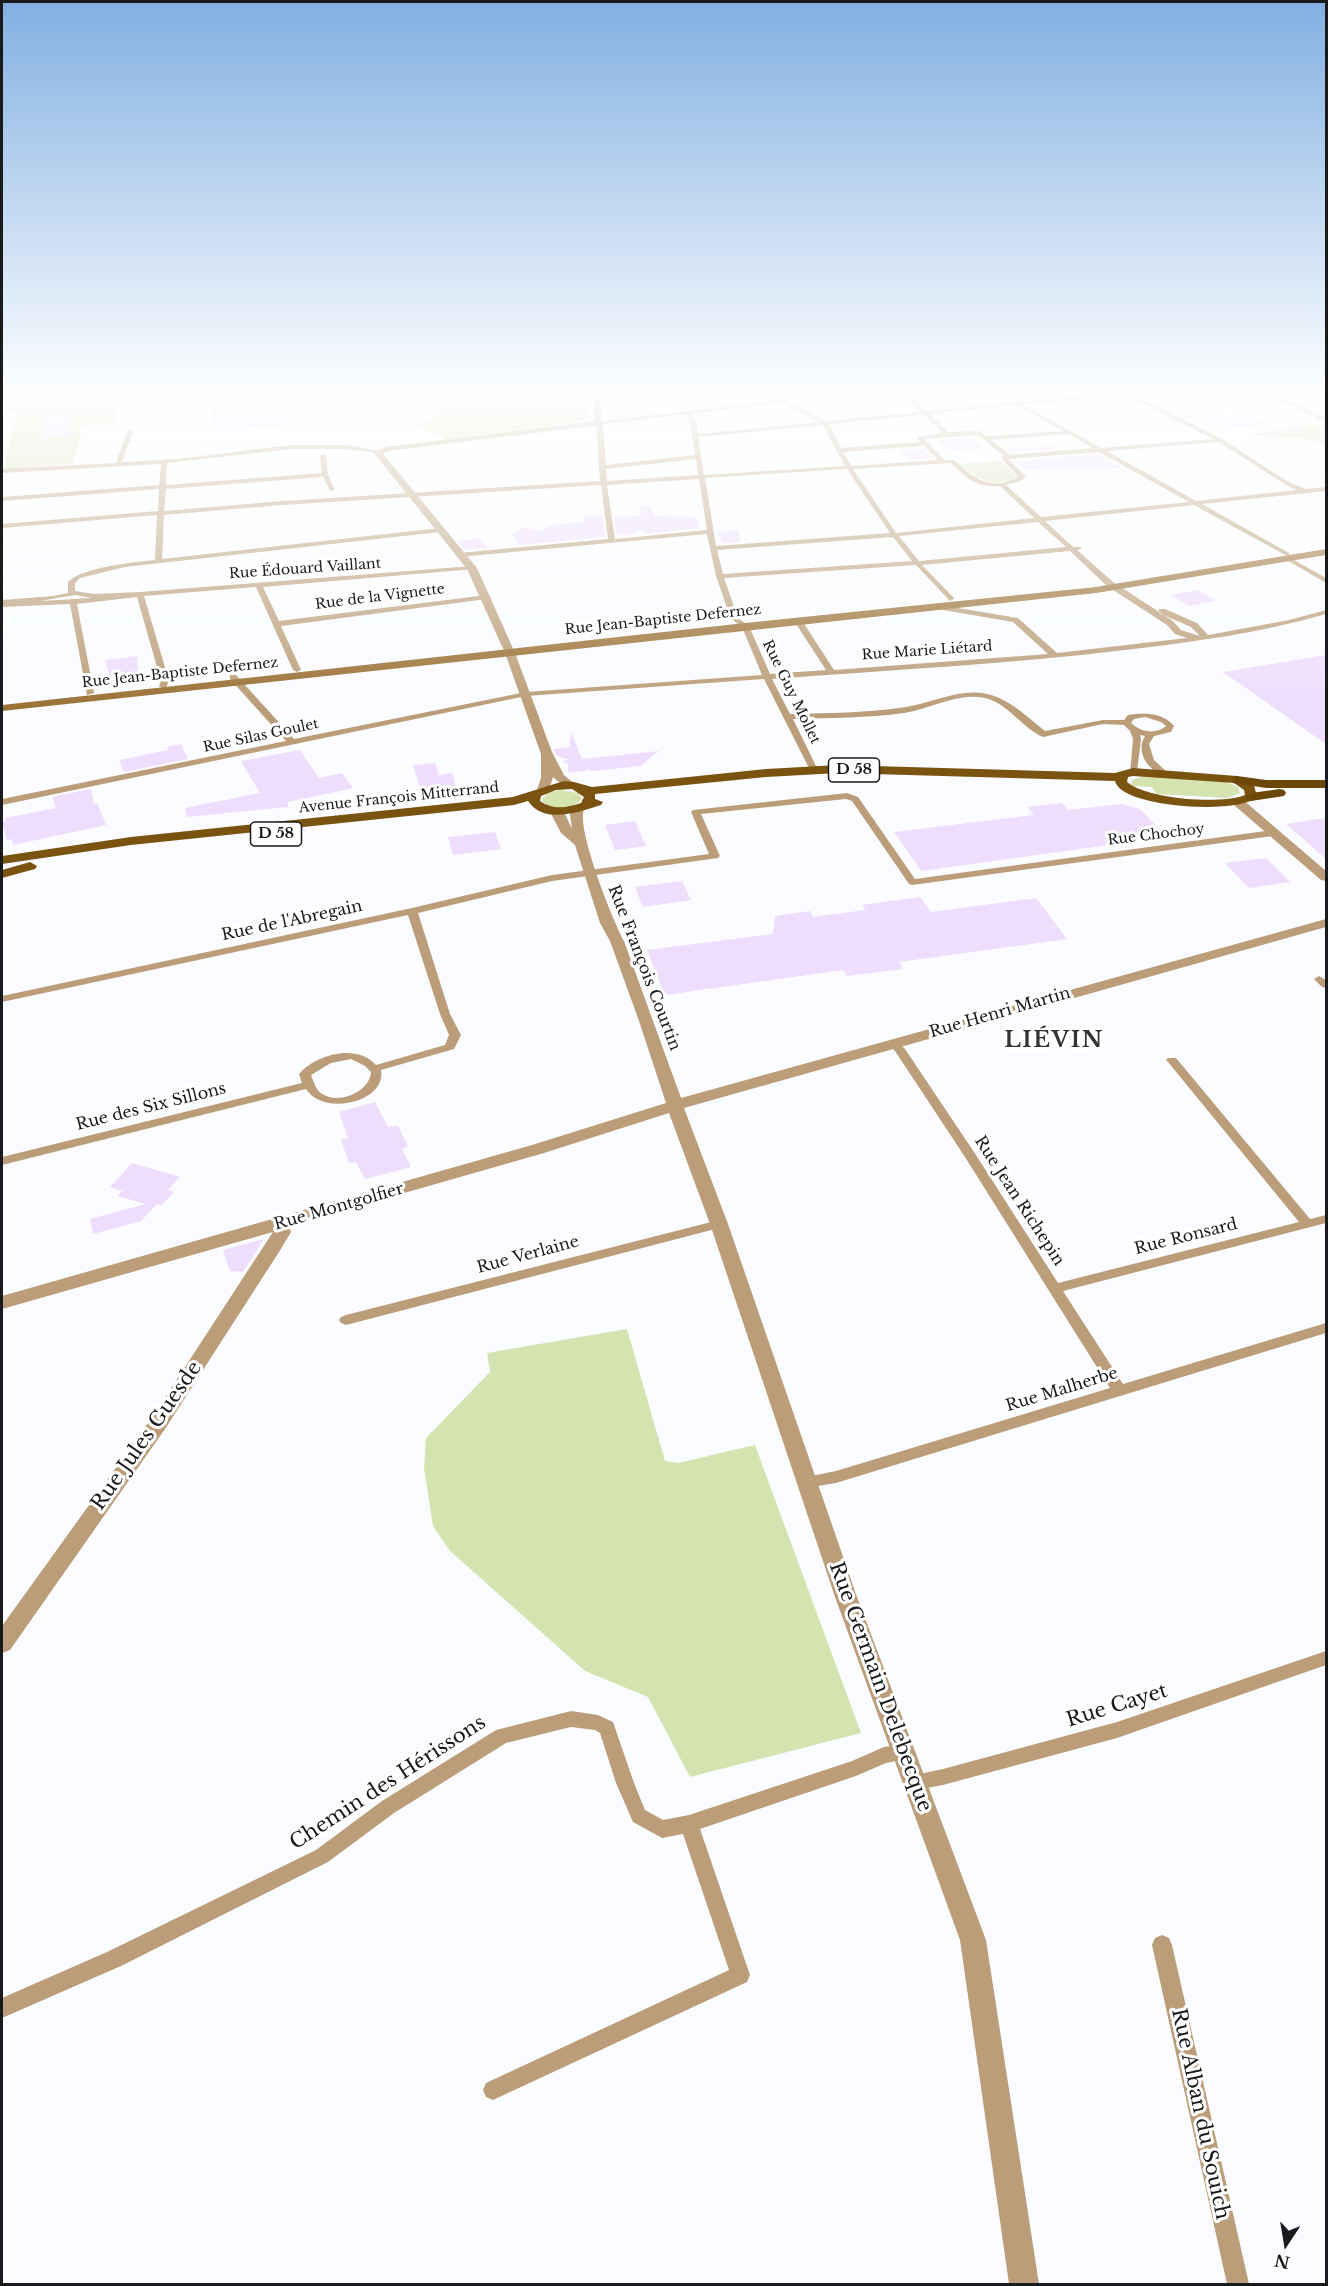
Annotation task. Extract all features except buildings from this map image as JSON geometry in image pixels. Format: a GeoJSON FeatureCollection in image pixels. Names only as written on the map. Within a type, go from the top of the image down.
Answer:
{"type":"FeatureCollection","features":[{"type":"Feature","properties":{"kind":"highway"},"geometry":{"type":"LineString","coordinates":[[1237,780],[1266,784],[1326,784]]}},
{"type":"Feature","properties":{"kind":"highway"},"geometry":{"type":"LineString","coordinates":[[1251,797],[1326,791]]}},
{"type":"Feature","properties":{"kind":"main road","name":"Rue Jean-Baptiste Defernez"},"geometry":{"type":"LineString","coordinates":[[741,624],[798,621],[940,607],[1118,585],[1326,549]]}},
{"type":"Feature","properties":{"kind":"main road","name":"Rue Jean-Baptiste Defernez"},"geometry":{"type":"LineString","coordinates":[[2,708],[950,599],[1118,585]]}},
{"type":"Feature","properties":{"kind":"main road","name":"Rue Jean-Baptiste Defernez"},"geometry":{"type":"LineString","coordinates":[[2,703],[235,680],[297,670],[508,650]]}},
{"type":"Feature","properties":{"kind":"main road","name":"D 58"},"geometry":{"type":"LineString","coordinates":[[576,787],[592,790],[814,770],[1127,774]]}},
{"type":"Feature","properties":{"kind":"main road"},"geometry":{"type":"LineString","coordinates":[[1164,773],[1237,780],[1250,788],[1251,797],[1238,802],[1150,797],[1128,790],[1121,783],[1127,774],[1164,773]]}},
{"type":"Feature","properties":{"kind":"main road","name":"D 58"},"geometry":{"type":"LineString","coordinates":[[582,807],[606,800],[814,781],[892,781],[1128,790]]}},
{"type":"Feature","properties":{"kind":"main road"},"geometry":{"type":"LineString","coordinates":[[556,786],[576,787],[590,796],[582,807],[550,811],[537,805],[539,793],[556,786]]}},
{"type":"Feature","properties":{"kind":"main road","name":"D 58"},"geometry":{"type":"LineString","coordinates":[[516,805],[539,793]]}},
{"type":"Feature","properties":{"kind":"main road","name":"D 58"},"geometry":{"type":"LineString","coordinates":[[516,805],[550,811]]}},
{"type":"Feature","properties":{"kind":"main road","name":"Avenue François Mitterrand"},"geometry":{"type":"LineString","coordinates":[[36,859],[516,805]]}},
{"type":"Feature","properties":{"kind":"main road","name":"D 58"},"geometry":{"type":"LineString","coordinates":[[2,860],[36,859]]}},
{"type":"Feature","properties":{"kind":"main road","name":"D 58"},"geometry":{"type":"LineString","coordinates":[[2,874],[36,859]]}},
{"type":"Feature","properties":{"kind":"street"},"geometry":{"type":"LineString","coordinates":[[2,499],[21,498]]}},
{"type":"Feature","properties":{"kind":"street"},"geometry":{"type":"LineString","coordinates":[[158,560],[162,498]]}},
{"type":"Feature","properties":{"kind":"street"},"geometry":{"type":"LineString","coordinates":[[2,526],[374,498]]}},
{"type":"Feature","properties":{"kind":"street"},"geometry":{"type":"LineString","coordinates":[[413,498],[472,568],[487,597],[526,694],[546,752],[559,777],[576,787]]}},
{"type":"Feature","properties":{"kind":"street"},"geometry":{"type":"LineString","coordinates":[[606,498],[612,541]]}},
{"type":"Feature","properties":{"kind":"street","name":"Rue Guy Mollet"},"geometry":{"type":"LineString","coordinates":[[705,498],[720,576],[741,624],[814,770]]}},
{"type":"Feature","properties":{"kind":"street"},"geometry":{"type":"LineString","coordinates":[[868,498],[893,535],[950,599]]}},
{"type":"Feature","properties":{"kind":"street"},"geometry":{"type":"LineString","coordinates":[[1017,498],[1118,585],[1178,632],[1202,639]]}},
{"type":"Feature","properties":{"kind":"street"},"geometry":{"type":"LineString","coordinates":[[1023,498],[1044,520]]}},
{"type":"Feature","properties":{"kind":"street"},"geometry":{"type":"LineString","coordinates":[[1189,498],[1326,581]]}},
{"type":"Feature","properties":{"kind":"street"},"geometry":{"type":"LineString","coordinates":[[713,548],[893,535],[1251,498]]}},
{"type":"Feature","properties":{"kind":"street"},"geometry":{"type":"LineString","coordinates":[[90,693],[68,598],[72,582],[82,575],[158,560],[440,530]]}},
{"type":"Feature","properties":{"kind":"street"},"geometry":{"type":"LineString","coordinates":[[459,555],[711,532]]}},
{"type":"Feature","properties":{"kind":"street"},"geometry":{"type":"LineString","coordinates":[[720,576],[917,563],[1075,548]]}},
{"type":"Feature","properties":{"kind":"street","name":"Rue Édouard Vaillant"},"geometry":{"type":"LineString","coordinates":[[68,598],[472,568]]}},
{"type":"Feature","properties":{"kind":"street"},"geometry":{"type":"LineString","coordinates":[[258,584],[297,670]]}},
{"type":"Feature","properties":{"kind":"street"},"geometry":{"type":"LineString","coordinates":[[1118,585],[1164,612],[1194,626],[1202,639]]}},
{"type":"Feature","properties":{"kind":"street"},"geometry":{"type":"LineString","coordinates":[[140,594],[165,681],[163,686]]}},
{"type":"Feature","properties":{"kind":"street","name":"Rue de la Vignette"},"geometry":{"type":"LineString","coordinates":[[276,624],[487,597]]}},
{"type":"Feature","properties":{"kind":"street"},"geometry":{"type":"LineString","coordinates":[[2,603],[68,598]]}},
{"type":"Feature","properties":{"kind":"street"},"geometry":{"type":"LineString","coordinates":[[940,607],[1016,620],[1054,656]]}},
{"type":"Feature","properties":{"kind":"street","name":"Rue Marie Liétard"},"geometry":{"type":"LineString","coordinates":[[526,694],[1054,656],[1202,639],[1290,622],[1326,612]]}},
{"type":"Feature","properties":{"kind":"street"},"geometry":{"type":"LineString","coordinates":[[798,621],[831,671]]}},
{"type":"Feature","properties":{"kind":"street"},"geometry":{"type":"LineString","coordinates":[[235,680],[293,743]]}},
{"type":"Feature","properties":{"kind":"street","name":"Rue Silas Goulet"},"geometry":{"type":"LineString","coordinates":[[2,802],[526,694]]}},
{"type":"Feature","properties":{"kind":"street"},"geometry":{"type":"LineString","coordinates":[[789,717],[902,711],[926,707],[952,697],[972,695],[1002,701],[1043,734],[1102,722],[1126,723],[1134,730],[1152,734]]}},
{"type":"Feature","properties":{"kind":"street"},"geometry":{"type":"LineString","coordinates":[[1126,723],[1131,717],[1146,715],[1158,717],[1168,723],[1168,730],[1152,734],[1147,738],[1145,745],[1149,761],[1164,773]]}},
{"type":"Feature","properties":{"kind":"street"},"geometry":{"type":"LineString","coordinates":[[1127,774],[1137,739],[1134,730]]}},
{"type":"Feature","properties":{"kind":"street"},"geometry":{"type":"LineString","coordinates":[[539,793],[547,778],[546,752]]}},
{"type":"Feature","properties":{"kind":"street","name":"Rue Chochoy"},"geometry":{"type":"LineString","coordinates":[[589,871],[715,856],[696,812],[837,796],[848,796],[855,800],[912,882],[1274,833]]}},
{"type":"Feature","properties":{"kind":"street"},"geometry":{"type":"LineString","coordinates":[[1238,802],[1326,878]]}},
{"type":"Feature","properties":{"kind":"street"},"geometry":{"type":"LineString","coordinates":[[580,843],[576,814],[582,807]]}},
{"type":"Feature","properties":{"kind":"street"},"geometry":{"type":"LineString","coordinates":[[550,811],[560,815],[566,830],[580,843]]}},
{"type":"Feature","properties":{"kind":"street","name":"Rue François Courtin"},"geometry":{"type":"LineString","coordinates":[[580,843],[607,923],[617,941],[647,1021],[675,1105]]}},
{"type":"Feature","properties":{"kind":"street","name":"Rue de l'Abregain"},"geometry":{"type":"LineString","coordinates":[[2,999],[589,871]]}},
{"type":"Feature","properties":{"kind":"street"},"geometry":{"type":"LineString","coordinates":[[377,1068],[450,1047],[456,1035],[445,1014],[412,911]]}},
{"type":"Feature","properties":{"kind":"street","name":"Rue Henri Martin"},"geometry":{"type":"LineString","coordinates":[[675,1105],[1326,923]]}},
{"type":"Feature","properties":{"kind":"street","name":"Rue Jean Richepin"},"geometry":{"type":"LineString","coordinates":[[893,1043],[970,1155],[1116,1385]]}},
{"type":"Feature","properties":{"kind":"street"},"geometry":{"type":"LineString","coordinates":[[352,1056],[368,1060],[377,1068],[378,1077],[374,1085],[351,1099],[321,1099],[309,1085],[305,1074],[316,1064],[333,1057],[352,1056]]}},
{"type":"Feature","properties":{"kind":"street"},"geometry":{"type":"LineString","coordinates":[[1172,1060],[1307,1223]]}},
{"type":"Feature","properties":{"kind":"street","name":"Rue des Six Sillons"},"geometry":{"type":"LineString","coordinates":[[2,1161],[309,1085]]}},
{"type":"Feature","properties":{"kind":"street","name":"Rue Montgolfier"},"geometry":{"type":"LineString","coordinates":[[2,1302],[538,1149],[675,1105]]}},
{"type":"Feature","properties":{"kind":"street","name":"Rue Germain Delebecque"},"geometry":{"type":"LineString","coordinates":[[675,1105],[719,1224],[846,1597],[973,1940],[1024,2284]]}},
{"type":"Feature","properties":{"kind":"street","name":"Rue Ronsard"},"geometry":{"type":"LineString","coordinates":[[1055,1288],[1326,1219]]}},
{"type":"Feature","properties":{"kind":"street","name":"Rue Jules Guesde"},"geometry":{"type":"LineString","coordinates":[[2,1643],[158,1424],[273,1248],[282,1232],[279,1224]]}},
{"type":"Feature","properties":{"kind":"street","name":"Rue Verlaine"},"geometry":{"type":"LineString","coordinates":[[346,1320],[719,1224]]}},
{"type":"Feature","properties":{"kind":"street","name":"Rue Malherbe"},"geometry":{"type":"LineString","coordinates":[[806,1482],[836,1477],[1116,1385],[1326,1328]]}},
{"type":"Feature","properties":{"kind":"street","name":"Rue Cayet"},"geometry":{"type":"LineString","coordinates":[[916,1782],[944,1777],[1117,1730],[1326,1658]]}},
{"type":"Feature","properties":{"kind":"street","name":"Chemin des Hérissons"},"geometry":{"type":"LineString","coordinates":[[2,2008],[114,1959],[322,1856],[452,1765],[502,1736],[531,1728],[571,1719],[598,1723],[607,1728],[625,1783],[639,1816],[662,1829],[689,1824]]}},
{"type":"Feature","properties":{"kind":"street"},"geometry":{"type":"LineString","coordinates":[[494,2090],[740,1975],[689,1824],[855,1768],[884,1755],[904,1752]]}},
{"type":"Feature","properties":{"kind":"street","name":"Rue Alban du Souich"},"geometry":{"type":"LineString","coordinates":[[1162,1945],[1238,2284]]}},
{"type":"Feature","properties":{"kind":"green space"},"geometry":{"type":"Polygon","coordinates":[[[1144,776],[1226,782],[1238,787],[1240,793],[1228,798],[1156,794],[1152,787],[1132,786],[1132,780],[1144,776]]]}},
{"type":"Feature","properties":{"kind":"green space"},"geometry":{"type":"Polygon","coordinates":[[[560,790],[578,793],[582,799],[574,805],[563,808],[543,802],[542,799],[548,793],[560,790]]]}},
{"type":"Feature","properties":{"kind":"green space"},"geometry":{"type":"Polygon","coordinates":[[[627,1329],[665,1461],[678,1463],[755,1445],[861,1733],[690,1777],[648,1697],[585,1671],[450,1551],[433,1526],[424,1468],[426,1438],[490,1372],[487,1353],[627,1329]]]}},
{"type":"Feature","properties":{"kind":"district","name":"LIÉVIN"},"geometry":{"type":"Point","coordinates":[1054,1041]}}]}
